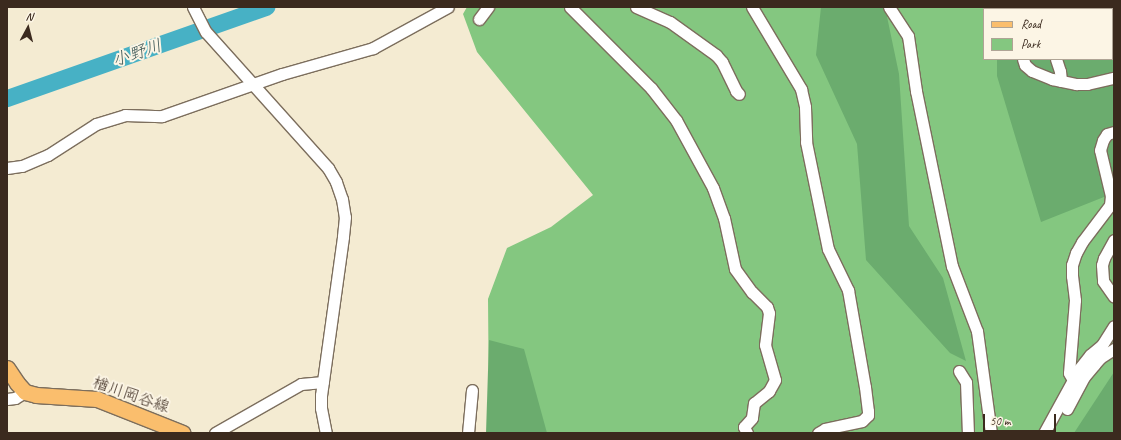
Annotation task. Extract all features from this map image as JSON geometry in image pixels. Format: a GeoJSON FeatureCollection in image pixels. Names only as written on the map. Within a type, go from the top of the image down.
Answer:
{"type":"FeatureCollection","features":[{"type":"Feature","properties":{"kind":"main road"},"geometry":{"type":"LineString","coordinates":[[7,368],[25,392]]}},
{"type":"Feature","properties":{"kind":"main road","name":"楢川岡谷線"},"geometry":{"type":"LineString","coordinates":[[25,392],[36,395],[97,399],[183,433]]}},
{"type":"Feature","properties":{"kind":"street"},"geometry":{"type":"LineString","coordinates":[[193,7],[204,29],[328,168],[336,182],[342,199],[345,217],[343,237],[323,382],[321,408],[326,433]]}},
{"type":"Feature","properties":{"kind":"street"},"geometry":{"type":"LineString","coordinates":[[7,168],[22,166],[48,155],[96,124],[125,115],[162,116],[252,84],[373,48],[448,7]]}},
{"type":"Feature","properties":{"kind":"street"},"geometry":{"type":"LineString","coordinates":[[479,19],[488,7]]}},
{"type":"Feature","properties":{"kind":"street"},"geometry":{"type":"LineString","coordinates":[[570,7],[651,88],[676,120],[713,188],[725,223],[735,269],[752,292],[766,307],[769,313],[765,345],[775,380],[770,391],[754,403],[752,418],[744,427],[747,433]]}},
{"type":"Feature","properties":{"kind":"street"},"geometry":{"type":"LineString","coordinates":[[636,7],[670,22],[716,55],[722,62],[739,94]]}},
{"type":"Feature","properties":{"kind":"street"},"geometry":{"type":"LineString","coordinates":[[752,7],[801,89],[805,107],[806,142],[828,249],[848,290],[865,387],[868,415],[862,421],[830,428],[818,433]]}},
{"type":"Feature","properties":{"kind":"street"},"geometry":{"type":"LineString","coordinates":[[889,7],[908,36],[916,91],[952,266],[977,331],[991,433]]}},
{"type":"Feature","properties":{"kind":"street"},"geometry":{"type":"LineString","coordinates":[[1022,60],[1025,65],[1032,71],[1060,81],[1076,84],[1087,84],[1114,78]]}},
{"type":"Feature","properties":{"kind":"street"},"geometry":{"type":"LineString","coordinates":[[1056,60],[1060,71],[1060,81]]}},
{"type":"Feature","properties":{"kind":"street"},"geometry":{"type":"LineString","coordinates":[[1073,380],[1070,373],[1076,300],[1072,276],[1072,265],[1082,242],[1110,205],[1111,196],[1100,150],[1103,140],[1108,134],[1114,132]]}},
{"type":"Feature","properties":{"kind":"street"},"geometry":{"type":"LineString","coordinates":[[1114,240],[1104,258],[1102,270],[1103,281],[1114,298]]}},
{"type":"Feature","properties":{"kind":"street"},"geometry":{"type":"LineString","coordinates":[[1044,433],[1073,380],[1090,355],[1110,338],[1114,326]]}},
{"type":"Feature","properties":{"kind":"street"},"geometry":{"type":"LineString","coordinates":[[1053,433],[1084,378],[1100,358],[1114,349]]}},
{"type":"Feature","properties":{"kind":"street"},"geometry":{"type":"LineString","coordinates":[[958,371],[966,382],[968,433]]}},
{"type":"Feature","properties":{"kind":"street"},"geometry":{"type":"LineString","coordinates":[[215,433],[301,384],[323,382]]}},
{"type":"Feature","properties":{"kind":"street"},"geometry":{"type":"LineString","coordinates":[[468,433],[472,390]]}},
{"type":"Feature","properties":{"kind":"street"},"geometry":{"type":"LineString","coordinates":[[7,399],[15,398],[25,392]]}},
{"type":"Feature","properties":{"kind":"green space"},"geometry":{"type":"Polygon","coordinates":[[[467,7],[1114,7],[1114,405],[1096,433],[494,433],[489,416],[488,299],[507,248],[551,227],[593,195],[477,52],[463,14],[467,7]]]}},
{"type":"Feature","properties":{"kind":"green space"},"geometry":{"type":"Polygon","coordinates":[[[821,7],[885,7],[899,74],[909,226],[943,278],[966,361],[950,353],[866,260],[857,144],[816,55],[821,7]]]}},
{"type":"Feature","properties":{"kind":"green space"},"geometry":{"type":"Polygon","coordinates":[[[998,7],[1067,7],[1066,8],[998,7]]]}},
{"type":"Feature","properties":{"kind":"green space"},"geometry":{"type":"Polygon","coordinates":[[[1114,52],[1114,193],[1041,222],[997,76],[997,60],[1113,60],[1114,52]]]}},
{"type":"Feature","properties":{"kind":"green space"},"geometry":{"type":"Polygon","coordinates":[[[489,340],[524,349],[547,433],[486,433],[489,340]]]}},
{"type":"Feature","properties":{"kind":"green space"},"geometry":{"type":"Polygon","coordinates":[[[1114,372],[1114,433],[1074,433],[1114,372]]]}},
{"type":"Feature","properties":{"kind":"waterway","name":"小野川"},"geometry":{"type":"LineString","coordinates":[[7,98],[266,7]]}}]}
